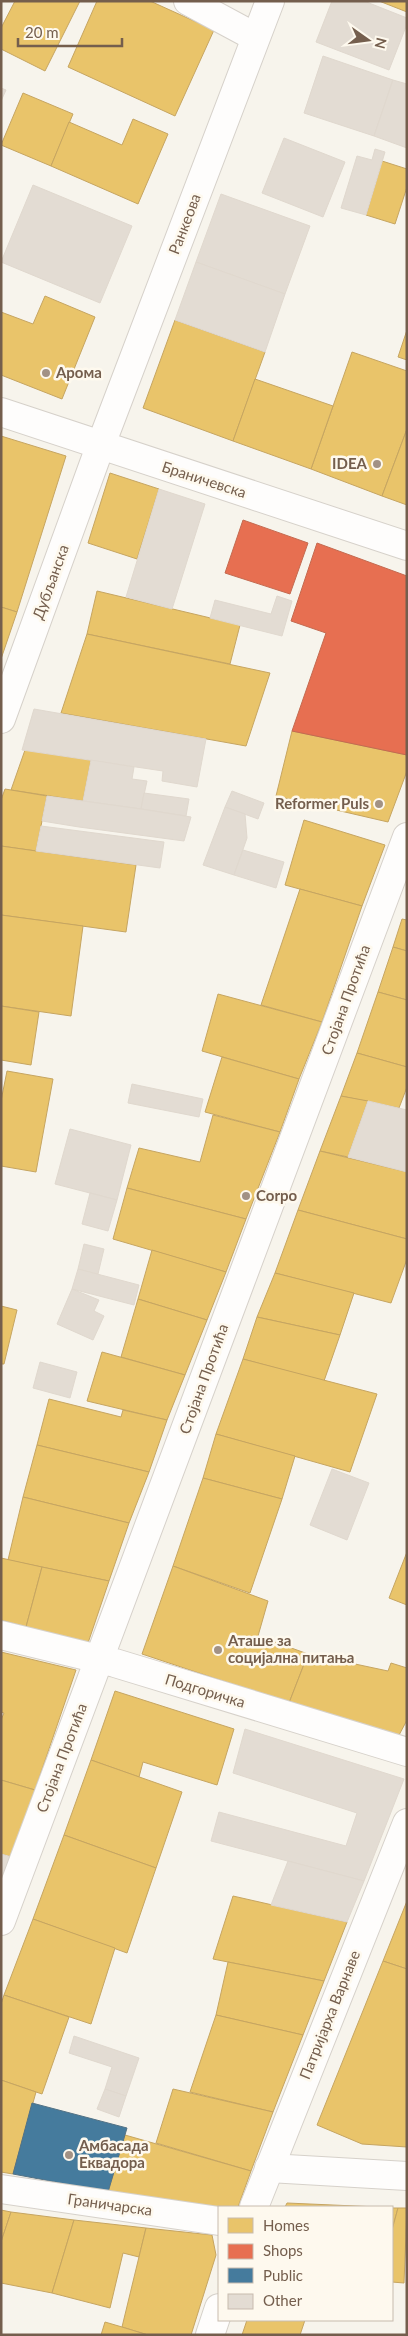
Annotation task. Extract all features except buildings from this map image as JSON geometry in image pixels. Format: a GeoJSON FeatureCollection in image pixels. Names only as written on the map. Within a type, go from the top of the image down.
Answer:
{"type":"FeatureCollection","features":[{"type":"Feature","properties":{"kind":"street"},"geometry":{"type":"LineString","coordinates":[[188,1],[256,37]]}},
{"type":"Feature","properties":{"kind":"street","name":"Ранкеова"},"geometry":{"type":"LineString","coordinates":[[101,446],[270,1]]}},
{"type":"Feature","properties":{"kind":"street","name":"Браничевска"},"geometry":{"type":"LineString","coordinates":[[1,412],[407,546]]}},
{"type":"Feature","properties":{"kind":"street","name":"Дубљанска"},"geometry":{"type":"LineString","coordinates":[[1,719],[101,446]]}},
{"type":"Feature","properties":{"kind":"street","name":"Стојана Протића"},"geometry":{"type":"LineString","coordinates":[[1,1921],[407,837]]}},
{"type":"Feature","properties":{"kind":"street","name":"Подгоричка"},"geometry":{"type":"LineString","coordinates":[[1,1635],[100,1659],[407,1752]]}},
{"type":"Feature","properties":{"kind":"street","name":"Патријарха Варнаве"},"geometry":{"type":"LineString","coordinates":[[254,2206],[407,1823]]}},
{"type":"Feature","properties":{"kind":"street"},"geometry":{"type":"LineString","coordinates":[[269,2168],[407,2176]]}},
{"type":"Feature","properties":{"kind":"street","name":"Граничарска"},"geometry":{"type":"LineString","coordinates":[[1,2189],[218,2221]]}},
{"type":"Feature","properties":{"kind":"street"},"geometry":{"type":"LineString","coordinates":[[210,2335],[218,2311]]}},
{"type":"Feature","properties":{"kind":"place","name":"Арома"},"geometry":{"type":"Point","coordinates":[46,373]}},
{"type":"Feature","properties":{"kind":"place","name":"IDEA"},"geometry":{"type":"Point","coordinates":[377,464]}},
{"type":"Feature","properties":{"kind":"place","name":"Reformer Puls"},"geometry":{"type":"Point","coordinates":[379,804]}},
{"type":"Feature","properties":{"kind":"place","name":"Corpo"},"geometry":{"type":"Point","coordinates":[246,1196]}},
{"type":"Feature","properties":{"kind":"place","name":"Аташе за социјална питања"},"geometry":{"type":"Point","coordinates":[218,1650]}},
{"type":"Feature","properties":{"kind":"place","name":"Амбасада Еквадора"},"geometry":{"type":"Point","coordinates":[69,2155]}}]}
